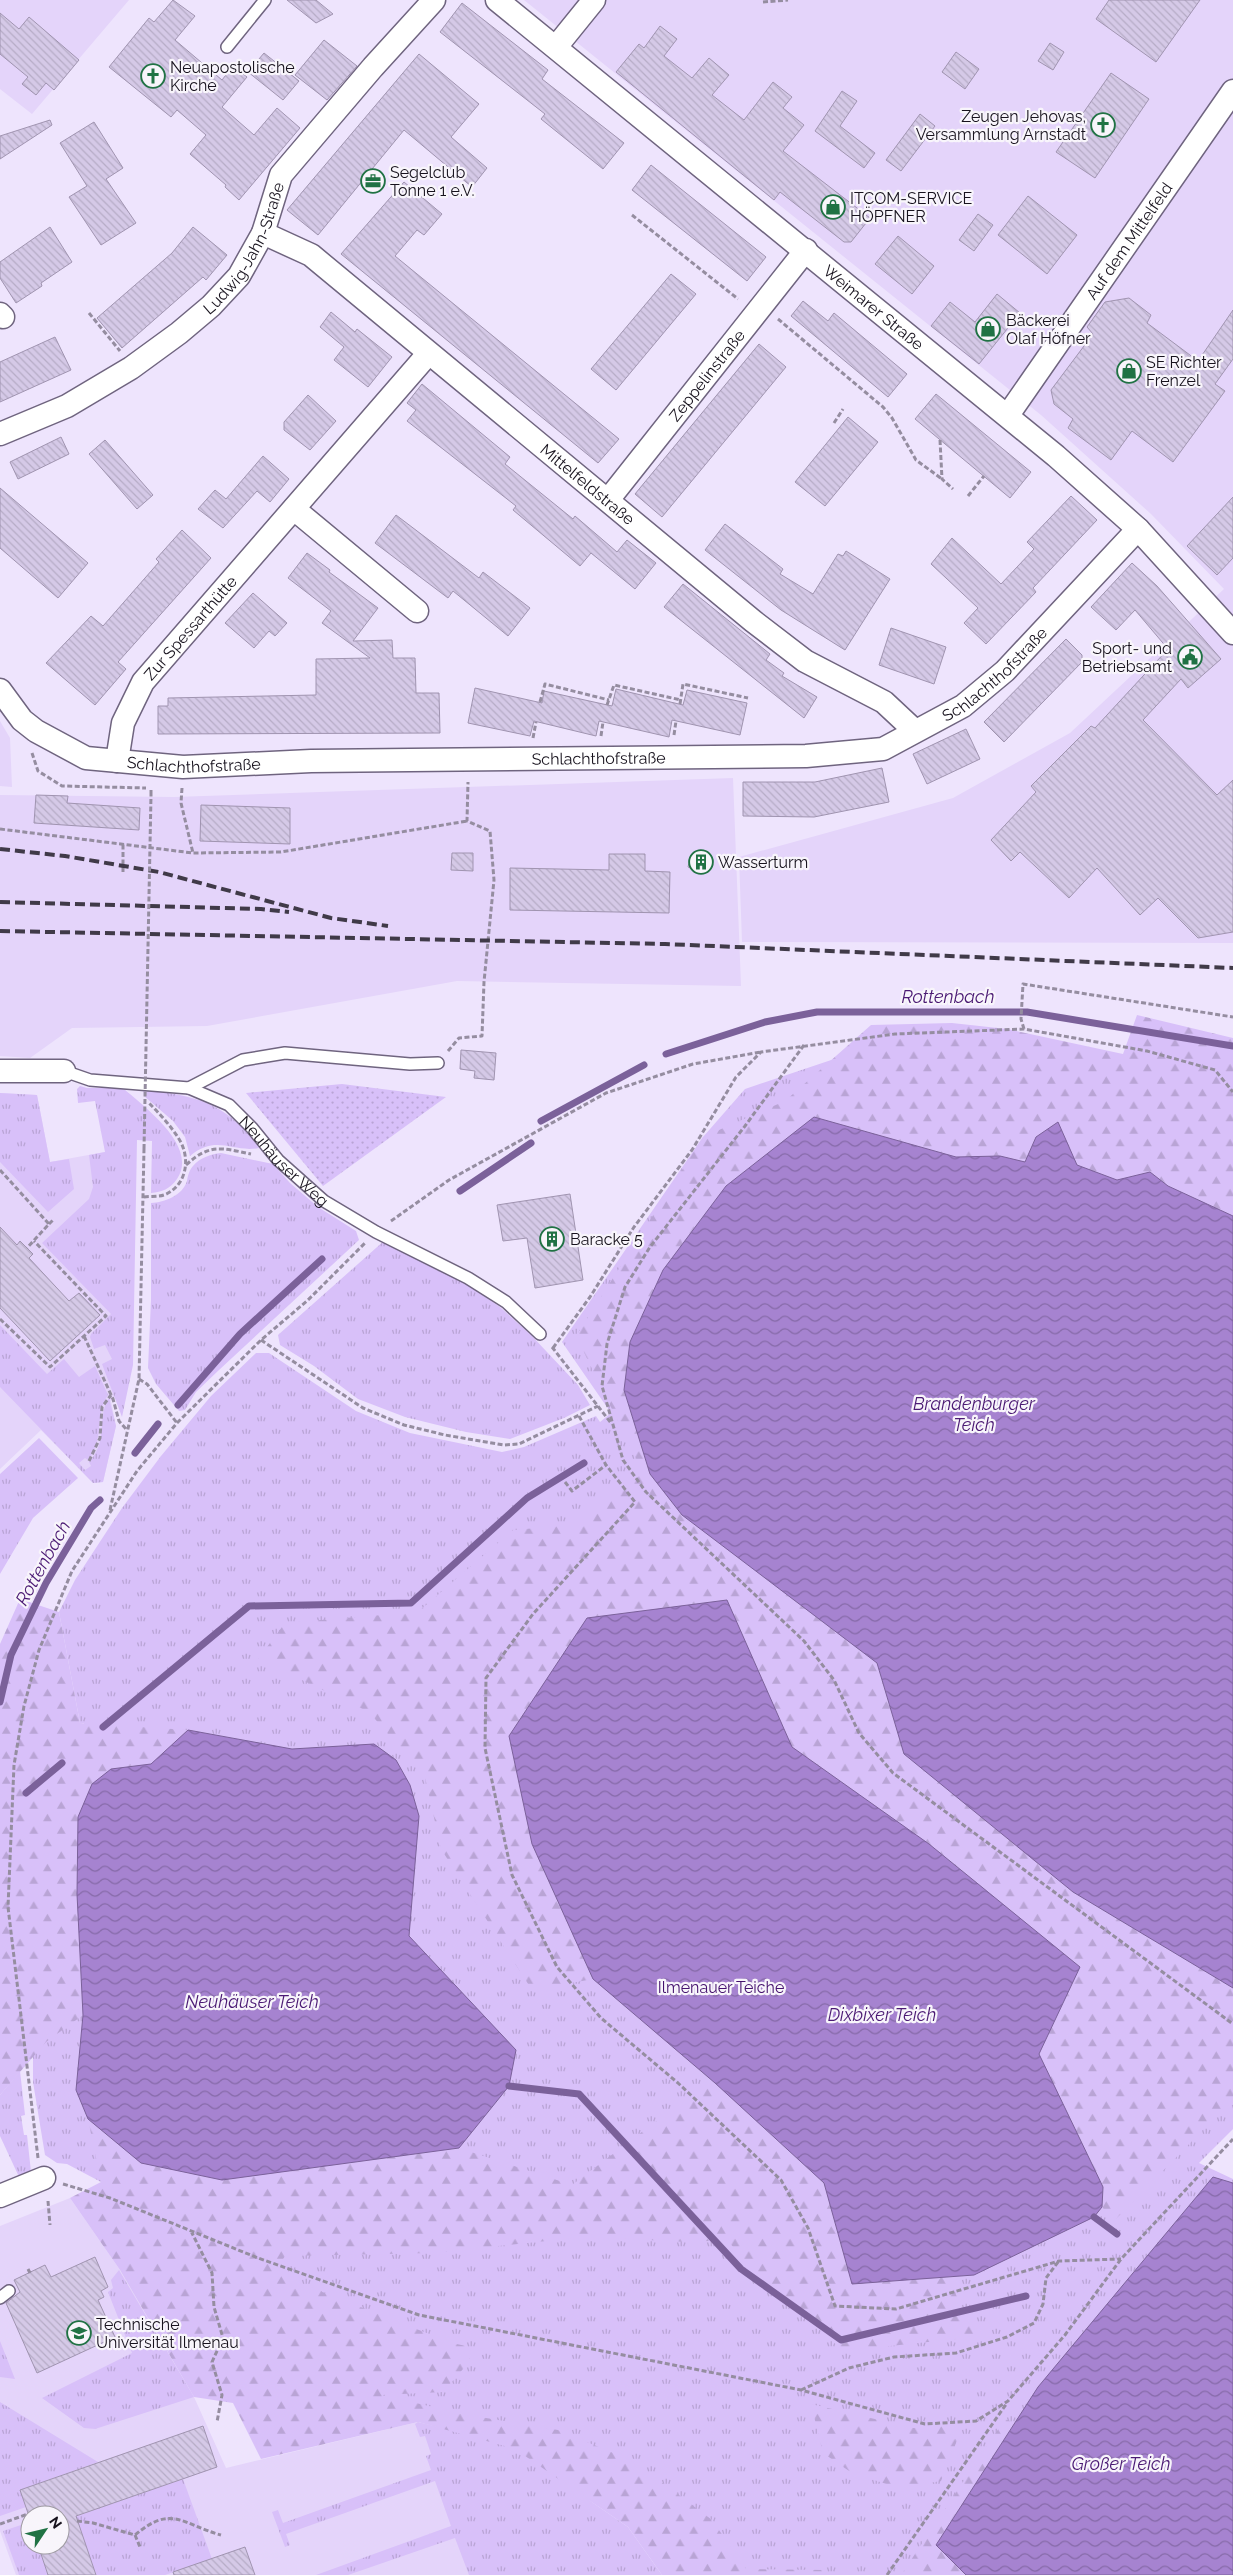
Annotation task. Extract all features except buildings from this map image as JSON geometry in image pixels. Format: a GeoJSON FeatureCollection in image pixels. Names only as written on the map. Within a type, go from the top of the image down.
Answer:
{"type":"FeatureCollection","features":[{"type":"Feature","properties":{"kind":"street","name":"Ludwig-Jahn-Straße"},"geometry":{"type":"LineString","coordinates":[[0,434],[67,406],[131,368],[179,333],[211,306],[238,276],[263,233],[281,175],[373,67],[434,0]]}},
{"type":"Feature","properties":{"kind":"street","name":"Weimarer Straße"},"geometry":{"type":"LineString","coordinates":[[497,0],[1008,415],[1138,529],[1233,633]]}},
{"type":"Feature","properties":{"kind":"street"},"geometry":{"type":"LineString","coordinates":[[556,48],[594,0]]}},
{"type":"Feature","properties":{"kind":"street","name":"Auf dem Mittelfeld"},"geometry":{"type":"LineString","coordinates":[[1008,415],[1233,91]]}},
{"type":"Feature","properties":{"kind":"street","name":"Mittelfeldstraße"},"geometry":{"type":"LineString","coordinates":[[263,233],[311,255],[752,621],[805,661],[884,702],[916,731]]}},
{"type":"Feature","properties":{"kind":"street","name":"Zeppelinstraße"},"geometry":{"type":"LineString","coordinates":[[608,500],[806,250]]}},
{"type":"Feature","properties":{"kind":"street","name":"Zur Spessarthütte"},"geometry":{"type":"LineString","coordinates":[[117,761],[123,724],[142,682],[428,354]]}},
{"type":"Feature","properties":{"kind":"street"},"geometry":{"type":"LineString","coordinates":[[294,509],[417,611]]}},
{"type":"Feature","properties":{"kind":"street","name":"Schlachthofstraße"},"geometry":{"type":"LineString","coordinates":[[0,690],[22,720],[36,731],[86,758],[183,767],[311,761],[596,760],[806,756],[883,749],[963,706],[1005,671],[1138,529]]}},
{"type":"Feature","properties":{"kind":"street","name":"Neuhäuser Weg"},"geometry":{"type":"LineString","coordinates":[[0,1071],[64,1071]]}},
{"type":"Feature","properties":{"kind":"street"},"geometry":{"type":"LineString","coordinates":[[0,2196],[44,2178]]}},
{"type":"Feature","properties":{"kind":"lane"},"geometry":{"type":"LineString","coordinates":[[227,47],[266,0]]}},
{"type":"Feature","properties":{"kind":"lane"},"geometry":{"type":"LineString","coordinates":[[189,1088],[243,1060],[286,1053],[410,1064],[438,1063]]}},
{"type":"Feature","properties":{"kind":"lane","name":"Neuhäuser Weg"},"geometry":{"type":"LineString","coordinates":[[64,1071],[90,1080],[189,1088],[229,1105],[252,1128],[278,1160],[324,1202],[376,1232],[468,1278],[506,1302],[540,1334]]}},
{"type":"Feature","properties":{"kind":"path"},"geometry":{"type":"LineString","coordinates":[[763,2],[788,0]]}},
{"type":"Feature","properties":{"kind":"path"},"geometry":{"type":"LineString","coordinates":[[632,215],[756,314]]}},
{"type":"Feature","properties":{"kind":"path"},"geometry":{"type":"LineString","coordinates":[[89,313],[118,348]]}},
{"type":"Feature","properties":{"kind":"path"},"geometry":{"type":"LineString","coordinates":[[782,322],[883,407],[892,418],[916,460],[953,489]]}},
{"type":"Feature","properties":{"kind":"path"},"geometry":{"type":"LineString","coordinates":[[834,423],[844,409]]}},
{"type":"Feature","properties":{"kind":"path"},"geometry":{"type":"LineString","coordinates":[[940,440],[942,479]]}},
{"type":"Feature","properties":{"kind":"path"},"geometry":{"type":"LineString","coordinates":[[968,496],[984,476]]}},
{"type":"Feature","properties":{"kind":"path"},"geometry":{"type":"LineString","coordinates":[[540,702],[544,684],[609,700]]}},
{"type":"Feature","properties":{"kind":"path"},"geometry":{"type":"LineString","coordinates":[[607,705],[614,685],[680,702],[683,684],[748,698]]}},
{"type":"Feature","properties":{"kind":"path"},"geometry":{"type":"LineString","coordinates":[[467,821],[468,780]]}},
{"type":"Feature","properties":{"kind":"path"},"geometry":{"type":"LineString","coordinates":[[183,782],[181,803],[193,853]]}},
{"type":"Feature","properties":{"kind":"path"},"geometry":{"type":"LineString","coordinates":[[110,1513],[126,1430],[139,1378],[151,788]]}},
{"type":"Feature","properties":{"kind":"path"},"geometry":{"type":"LineString","coordinates":[[0,829],[193,853],[281,852],[467,821],[490,831],[493,870],[482,1036],[459,1038],[438,1063]]}},
{"type":"Feature","properties":{"kind":"path"},"geometry":{"type":"LineString","coordinates":[[123,843],[123,872]]}},
{"type":"Feature","properties":{"kind":"path"},"geometry":{"type":"LineString","coordinates":[[1024,1029],[1021,1019],[1023,984],[1233,1017]]}},
{"type":"Feature","properties":{"kind":"path"},"geometry":{"type":"LineString","coordinates":[[1008,2401],[976,2421],[924,2424],[801,2390],[748,2382],[419,2315],[191,2231],[110,2198],[44,2178],[32,2116],[8,1907],[14,1766],[24,1706],[39,1650],[72,1572],[137,1471],[177,1423],[261,1340],[351,1259],[376,1232],[449,1180],[606,1093],[693,1064],[804,1045],[894,1034],[1024,1029],[1147,1051],[1215,1070],[1233,1092]]}},
{"type":"Feature","properties":{"kind":"path"},"geometry":{"type":"LineString","coordinates":[[804,1045],[745,1126],[650,1246],[625,1287],[607,1344],[602,1386],[623,1460],[646,1492],[804,1641],[834,1680],[859,1733],[893,1773],[1233,2024]]}},
{"type":"Feature","properties":{"kind":"path"},"geometry":{"type":"LineString","coordinates":[[553,1348],[590,1297],[634,1226],[692,1150],[736,1077],[762,1052]]}},
{"type":"Feature","properties":{"kind":"path"},"geometry":{"type":"LineString","coordinates":[[129,1082],[179,1138],[184,1148],[186,1165],[182,1179],[171,1191],[162,1196],[144,1197]]}},
{"type":"Feature","properties":{"kind":"path"},"geometry":{"type":"LineString","coordinates":[[186,1165],[208,1150],[220,1148],[278,1160]]}},
{"type":"Feature","properties":{"kind":"path"},"geometry":{"type":"LineString","coordinates":[[0,1170],[49,1224]]}},
{"type":"Feature","properties":{"kind":"path"},"geometry":{"type":"LineString","coordinates":[[27,1248],[53,1220]]}},
{"type":"Feature","properties":{"kind":"path"},"geometry":{"type":"LineString","coordinates":[[0,1319],[50,1367],[106,1316],[34,1241]]}},
{"type":"Feature","properties":{"kind":"path"},"geometry":{"type":"LineString","coordinates":[[540,1334],[553,1348],[612,1425]]}},
{"type":"Feature","properties":{"kind":"path"},"geometry":{"type":"LineString","coordinates":[[84,1336],[111,1395],[119,1421],[126,1430]]}},
{"type":"Feature","properties":{"kind":"path"},"geometry":{"type":"LineString","coordinates":[[261,1340],[363,1408],[404,1424],[445,1435],[504,1445],[519,1444],[598,1406]]}},
{"type":"Feature","properties":{"kind":"path"},"geometry":{"type":"LineString","coordinates":[[139,1378],[147,1384],[177,1423]]}},
{"type":"Feature","properties":{"kind":"path"},"geometry":{"type":"LineString","coordinates":[[89,1461],[100,1438],[102,1407],[111,1395]]}},
{"type":"Feature","properties":{"kind":"path"},"geometry":{"type":"LineString","coordinates":[[579,1416],[606,1465],[635,1502],[533,1614],[486,1678],[485,1748],[512,1875],[558,1967],[601,2018],[678,2083],[781,2180],[808,2228],[835,2306],[896,2309],[1059,2261],[1121,2259]]}},
{"type":"Feature","properties":{"kind":"path"},"geometry":{"type":"LineString","coordinates":[[564,1482],[572,1491],[606,1465]]}},
{"type":"Feature","properties":{"kind":"path"},"geometry":{"type":"LineString","coordinates":[[887,2575],[1008,2401],[1065,2335],[1121,2259],[1233,2139]]}},
{"type":"Feature","properties":{"kind":"path"},"geometry":{"type":"LineString","coordinates":[[191,2231],[212,2273],[214,2307],[223,2338],[212,2362],[222,2395],[217,2422]]}},
{"type":"Feature","properties":{"kind":"path"},"geometry":{"type":"LineString","coordinates":[[801,2390],[849,2368],[894,2357],[956,2353],[1020,2330],[1034,2323],[1043,2304],[1046,2278],[1059,2261]]}},
{"type":"Feature","properties":{"kind":"path"},"geometry":{"type":"LineString","coordinates":[[0,2524],[20,2517]]}},
{"type":"Feature","properties":{"kind":"path"},"geometry":{"type":"LineString","coordinates":[[77,2521],[94,2523],[135,2535],[161,2518],[174,2518],[198,2529],[221,2535]]}},
{"type":"Feature","properties":{"kind":"path"},"geometry":{"type":"LineString","coordinates":[[135,2535],[140,2547]]}},
{"type":"Feature","properties":{"kind":"shaded area"},"geometry":{"type":"Polygon","coordinates":[[[0,0],[129,0],[32,114],[0,89],[0,0]]]}},
{"type":"Feature","properties":{"kind":"shaded area"},"geometry":{"type":"Polygon","coordinates":[[[524,0],[1233,0],[1233,943],[742,942],[739,857],[953,798],[1070,733],[1224,589],[1151,514],[1041,415],[524,0]]]}},
{"type":"Feature","properties":{"kind":"shaded area"},"geometry":{"type":"Polygon","coordinates":[[[0,721],[10,738],[12,787],[0,786],[0,721]]]}},
{"type":"Feature","properties":{"kind":"shaded area"},"geometry":{"type":"Polygon","coordinates":[[[733,778],[741,986],[457,981],[207,1026],[72,1028],[30,1058],[0,1056],[0,795],[174,797],[733,778]]]}},
{"type":"Feature","properties":{"kind":"shaded area"},"geometry":{"type":"Polygon","coordinates":[[[0,1093],[37,1095],[50,1162],[105,1152],[116,1397],[111,1401],[116,1426],[103,1482],[93,1483],[41,1430],[0,1469],[0,1093]]]}},
{"type":"Feature","properties":{"kind":"shaded area","name":"Technische Universität Ilmenau"},"geometry":{"type":"Polygon","coordinates":[[[70,2198],[120,2270],[194,2397],[226,2468],[418,2422],[662,2575],[16,2575],[0,2531],[0,2226],[70,2198]]]}},
{"type":"Feature","properties":{"kind":"green space"},"geometry":{"type":"Polygon","coordinates":[[[1137,1015],[1233,1038],[1233,1216],[1168,1186],[1150,1172],[1117,1180],[1077,1165],[1036,1137],[1025,1162],[999,1156],[956,1157],[814,1117],[726,1186],[663,1270],[630,1342],[624,1390],[650,1474],[682,1515],[877,1663],[904,1754],[1073,1892],[1233,1988],[1233,2099],[1114,2221],[1102,2207],[1103,2187],[1039,2054],[1080,1967],[929,1844],[792,1747],[727,1600],[532,1844],[593,1979],[532,1990],[441,1849],[425,1777],[369,1712],[258,1659],[285,1623],[418,1612],[513,1530],[573,1525],[630,1472],[638,1462],[576,1336],[703,1137],[785,1101],[871,1025],[952,1023],[1007,1029],[1123,1054],[1137,1015]]]}},
{"type":"Feature","properties":{"kind":"green space","name":"Ilmenauer Teiche"},"geometry":{"type":"Polygon","coordinates":[[[858,1051],[1233,1132],[1233,2129],[1199,2163],[1233,2179],[1233,2575],[663,2575],[631,2526],[589,2500],[628,2527],[662,2575],[469,2575],[455,2538],[348,2575],[316,2575],[451,2526],[435,2481],[286,2534],[290,2545],[285,2547],[272,2512],[278,2510],[283,2523],[431,2470],[426,2456],[431,2454],[425,2436],[420,2437],[415,2424],[418,2422],[447,2429],[378,2394],[393,2394],[101,2182],[67,2164],[57,2163],[45,2155],[33,2082],[33,2055],[40,2048],[84,1723],[80,1723],[59,1612],[75,1580],[122,1508],[161,1456],[211,1396],[256,1353],[269,1353],[356,1411],[410,1433],[502,1452],[524,1447],[596,1416],[600,1422],[611,1413],[562,1342],[703,1137],[745,1089],[858,1051]]]}},
{"type":"Feature","properties":{"kind":"green space"},"geometry":{"type":"Polygon","coordinates":[[[342,1084],[446,1097],[323,1186],[246,1093],[342,1084]]]}},
{"type":"Feature","properties":{"kind":"green space"},"geometry":{"type":"Polygon","coordinates":[[[80,1086],[87,1088],[123,1088],[166,1128],[181,1154],[182,1166],[177,1179],[166,1189],[151,1193],[152,1141],[137,1140],[133,1365],[122,1417],[102,1364],[112,1359],[105,1345],[94,1349],[90,1337],[111,1314],[42,1243],[89,1199],[93,1187],[89,1155],[105,1152],[95,1101],[78,1103],[77,1089],[80,1086]]]}},
{"type":"Feature","properties":{"kind":"green space"},"geometry":{"type":"Polygon","coordinates":[[[143,1089],[180,1095],[209,1104],[234,1120],[247,1132],[259,1148],[208,1146],[190,1156],[185,1137],[173,1121],[144,1096],[143,1089]]]}},
{"type":"Feature","properties":{"kind":"green space"},"geometry":{"type":"Polygon","coordinates":[[[0,1093],[37,1095],[50,1162],[69,1159],[74,1189],[48,1212],[0,1162],[0,1093]]]}},
{"type":"Feature","properties":{"kind":"green space"},"geometry":{"type":"Polygon","coordinates":[[[221,1153],[273,1164],[290,1183],[318,1207],[356,1231],[359,1240],[196,1392],[185,1410],[179,1411],[156,1384],[148,1368],[151,1300],[151,1203],[167,1200],[177,1194],[185,1186],[190,1171],[198,1161],[213,1154],[221,1153]]]}},
{"type":"Feature","properties":{"kind":"green space"},"geometry":{"type":"Polygon","coordinates":[[[385,1240],[458,1278],[500,1307],[531,1335],[578,1385],[590,1405],[564,1418],[510,1439],[466,1432],[405,1417],[358,1399],[314,1366],[280,1345],[278,1335],[385,1240]]]}},
{"type":"Feature","properties":{"kind":"green space"},"geometry":{"type":"Polygon","coordinates":[[[0,1325],[47,1374],[64,1359],[79,1377],[95,1366],[108,1395],[101,1411],[98,1436],[93,1452],[88,1460],[85,1458],[79,1463],[85,1470],[91,1466],[89,1462],[99,1446],[103,1413],[109,1398],[116,1426],[103,1482],[93,1483],[0,1387],[0,1325]]]}},
{"type":"Feature","properties":{"kind":"green space"},"geometry":{"type":"Polygon","coordinates":[[[39,1438],[78,1478],[33,1518],[0,1574],[0,1474],[39,1438]]]}},
{"type":"Feature","properties":{"kind":"green space"},"geometry":{"type":"Polygon","coordinates":[[[20,1599],[59,1612],[80,1723],[188,1730],[151,1765],[112,1769],[78,1817],[77,1894],[83,2015],[46,2042],[0,2095],[0,1644],[20,1599]]]}},
{"type":"Feature","properties":{"kind":"green space"},"geometry":{"type":"Polygon","coordinates":[[[20,2071],[25,2115],[21,2116],[24,2135],[27,2135],[31,2172],[20,2179],[0,2136],[0,2095],[20,2071]]]}},
{"type":"Feature","properties":{"kind":"green space"},"geometry":{"type":"Polygon","coordinates":[[[715,2083],[824,2183],[852,2284],[948,2277],[975,2337],[843,2351],[748,2264],[727,2240],[689,2242],[585,2237],[432,2253],[285,2256],[274,2273],[452,2343],[466,2346],[470,2361],[443,2392],[381,2395],[468,2415],[558,2430],[635,2462],[712,2520],[746,2569],[823,2570],[824,2575],[662,2575],[628,2527],[515,2449],[418,2422],[261,2459],[233,2403],[194,2397],[120,2270],[70,2198],[101,2182],[88,2119],[141,2163],[222,2180],[459,2148],[572,2185],[655,2122],[715,2083]]]}},
{"type":"Feature","properties":{"kind":"green space"},"geometry":{"type":"Polygon","coordinates":[[[119,2270],[194,2397],[95,2429],[84,2428],[42,2398],[132,2353],[108,2292],[113,2288],[111,2280],[119,2270]]]}},
{"type":"Feature","properties":{"kind":"green space"},"geometry":{"type":"Polygon","coordinates":[[[0,2341],[15,2379],[0,2377],[0,2341]]]}},
{"type":"Feature","properties":{"kind":"green space"},"geometry":{"type":"Polygon","coordinates":[[[0,2402],[98,2462],[21,2490],[25,2505],[20,2505],[20,2509],[0,2516],[0,2402]]]}},
{"type":"Feature","properties":{"kind":"green space"},"geometry":{"type":"Polygon","coordinates":[[[811,2404],[913,2428],[963,2425],[941,2481],[899,2488],[852,2473],[823,2453],[811,2404]]]}},
{"type":"Feature","properties":{"kind":"green space"},"geometry":{"type":"Polygon","coordinates":[[[1005,2419],[1014,2423],[936,2544],[966,2575],[901,2575],[1005,2419]]]}},
{"type":"Feature","properties":{"kind":"green space"},"geometry":{"type":"Polygon","coordinates":[[[183,2479],[212,2559],[165,2575],[96,2575],[76,2516],[183,2479]]]}},
{"type":"Feature","properties":{"kind":"green space"},"geometry":{"type":"Polygon","coordinates":[[[20,2525],[20,2555],[43,2555],[50,2575],[19,2575],[3,2531],[20,2525]]]}},
{"type":"Feature","properties":{"kind":"water","name":"Brandenburger Teich"},"geometry":{"type":"Polygon","coordinates":[[[814,1117],[956,1157],[1000,1156],[1025,1162],[1036,1137],[1058,1122],[1077,1165],[1117,1180],[1150,1172],[1168,1186],[1233,1216],[1233,1988],[1073,1892],[904,1754],[877,1663],[682,1515],[650,1474],[624,1390],[630,1342],[663,1270],[726,1186],[814,1117]]]}},
{"type":"Feature","properties":{"kind":"water","name":"Dixbixer Teich"},"geometry":{"type":"Polygon","coordinates":[[[727,1600],[792,1747],[929,1844],[1080,1967],[1039,2054],[1103,2187],[1102,2207],[1094,2217],[974,2275],[852,2284],[824,2183],[715,2083],[593,1979],[532,1844],[509,1736],[587,1618],[727,1600]]]}},
{"type":"Feature","properties":{"kind":"water","name":"Neuhäuser Teich"},"geometry":{"type":"Polygon","coordinates":[[[188,1730],[292,1749],[374,1744],[396,1760],[410,1785],[419,1816],[409,1936],[516,2050],[509,2086],[459,2148],[222,2180],[141,2163],[88,2119],[76,2090],[83,2015],[77,1894],[78,1817],[92,1784],[111,1769],[151,1764],[188,1730]]]}},
{"type":"Feature","properties":{"kind":"water","name":"Großer Teich"},"geometry":{"type":"Polygon","coordinates":[[[1213,2177],[1233,2183],[1233,2575],[966,2575],[936,2545],[1038,2387],[1213,2177]]]}},
{"type":"Feature","properties":{"kind":"waterway","name":"Rottenbach"},"geometry":{"type":"LineString","coordinates":[[666,1054],[765,1022],[817,1012],[1027,1012],[1233,1046]]}},
{"type":"Feature","properties":{"kind":"waterway","name":"Rottenbach"},"geometry":{"type":"LineString","coordinates":[[541,1121],[644,1065]]}},
{"type":"Feature","properties":{"kind":"waterway","name":"Rottenbach"},"geometry":{"type":"LineString","coordinates":[[460,1191],[531,1143]]}},
{"type":"Feature","properties":{"kind":"waterway","name":"Rottenbach"},"geometry":{"type":"LineString","coordinates":[[178,1405],[240,1334],[322,1259]]}},
{"type":"Feature","properties":{"kind":"waterway","name":"Rottenbach"},"geometry":{"type":"LineString","coordinates":[[135,1453],[158,1424]]}},
{"type":"Feature","properties":{"kind":"waterway"},"geometry":{"type":"LineString","coordinates":[[103,1727],[249,1606],[411,1603],[527,1498],[584,1463]]}},
{"type":"Feature","properties":{"kind":"waterway","name":"Rottenbach"},"geometry":{"type":"LineString","coordinates":[[0,1702],[11,1655],[46,1583],[91,1508],[100,1500]]}},
{"type":"Feature","properties":{"kind":"waterway"},"geometry":{"type":"LineString","coordinates":[[26,1793],[62,1763]]}},
{"type":"Feature","properties":{"kind":"waterway"},"geometry":{"type":"LineString","coordinates":[[509,2086],[579,2094],[741,2269],[841,2340],[1026,2296]]}},
{"type":"Feature","properties":{"kind":"waterway"},"geometry":{"type":"LineString","coordinates":[[1094,2217],[1117,2234]]}},
{"type":"Feature","properties":{"kind":"railway"},"geometry":{"type":"LineString","coordinates":[[0,849],[65,856],[159,872],[331,918],[388,926]]}},
{"type":"Feature","properties":{"kind":"railway"},"geometry":{"type":"LineString","coordinates":[[0,902],[261,909],[289,912]]}},
{"type":"Feature","properties":{"kind":"railway"},"geometry":{"type":"LineString","coordinates":[[0,931],[665,944],[1233,968]]}},
{"type":"Feature","properties":{"kind":"place","name":"Neuapostolische Kirche"},"geometry":{"type":"Point","coordinates":[153,76]}},
{"type":"Feature","properties":{"kind":"place","name":"Zeugen Jehovas, Versammlung Arnstadt"},"geometry":{"type":"Point","coordinates":[1103,125]}},
{"type":"Feature","properties":{"kind":"place","name":"Segelclub Tonne 1 e.V."},"geometry":{"type":"Point","coordinates":[373,181]}},
{"type":"Feature","properties":{"kind":"place","name":"ITCOM-SERVICE HÖPFNER"},"geometry":{"type":"Point","coordinates":[833,207]}},
{"type":"Feature","properties":{"kind":"place","name":"Bäckerei Olaf Höfner"},"geometry":{"type":"Point","coordinates":[988,329]}},
{"type":"Feature","properties":{"kind":"place","name":"SE Richter Frenzel"},"geometry":{"type":"Point","coordinates":[1129,371]}},
{"type":"Feature","properties":{"kind":"place","name":"Sport- und Betriebsamt"},"geometry":{"type":"Point","coordinates":[1190,657]}},
{"type":"Feature","properties":{"kind":"place","name":"Wasserturm"},"geometry":{"type":"Point","coordinates":[701,862]}},
{"type":"Feature","properties":{"kind":"place","name":"Baracke 5"},"geometry":{"type":"Point","coordinates":[552,1239]}},
{"type":"Feature","properties":{"kind":"place","name":"Technische Universität Ilmenau"},"geometry":{"type":"Point","coordinates":[79,2333]}}]}
